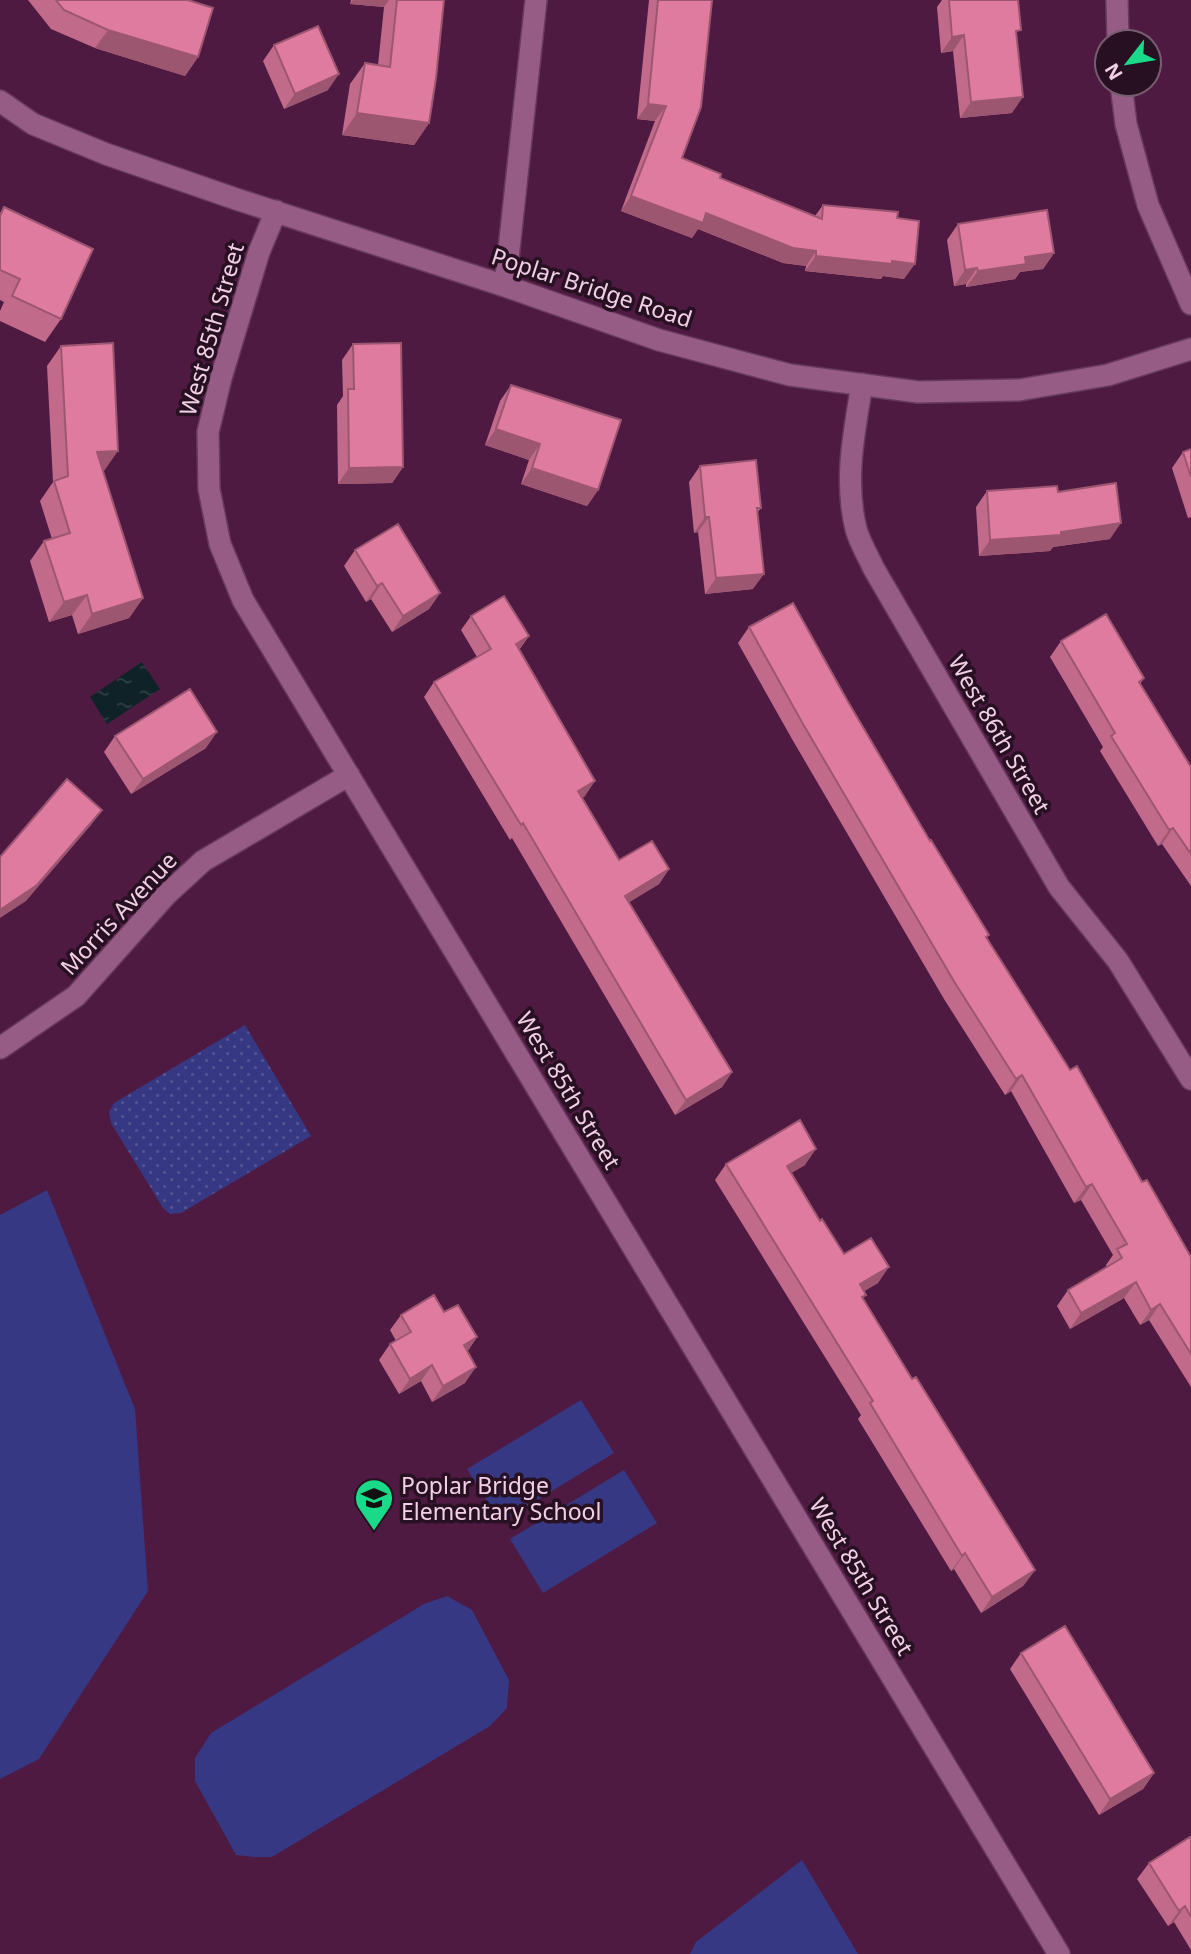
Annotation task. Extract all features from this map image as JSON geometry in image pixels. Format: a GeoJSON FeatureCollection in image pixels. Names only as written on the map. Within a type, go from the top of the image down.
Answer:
{"type":"FeatureCollection","features":[{"type":"Feature","properties":{"kind":"street"},"geometry":{"type":"LineString","coordinates":[[505,286],[536,0]]}},
{"type":"Feature","properties":{"kind":"street"},"geometry":{"type":"LineString","coordinates":[[1117,0],[1118,28]]}},
{"type":"Feature","properties":{"kind":"street"},"geometry":{"type":"LineString","coordinates":[[1123,98],[1126,124],[1148,205],[1191,304]]}},
{"type":"Feature","properties":{"kind":"street","name":"Poplar Bridge Road"},"geometry":{"type":"LineString","coordinates":[[0,101],[33,124],[106,154],[659,340],[790,375],[918,391],[1019,390],[1108,375],[1191,349]]}},
{"type":"Feature","properties":{"kind":"street","name":"West 85th Street"},"geometry":{"type":"LineString","coordinates":[[276,211],[259,252],[221,378],[208,432],[209,489],[220,544],[243,600],[1059,1954]]}},
{"type":"Feature","properties":{"kind":"street","name":"West 86th Street"},"geometry":{"type":"LineString","coordinates":[[862,384],[850,454],[850,493],[857,532],[874,569],[1059,887],[1118,961],[1188,1069]]}},
{"type":"Feature","properties":{"kind":"street","name":"Morris Avenue"},"geometry":{"type":"LineString","coordinates":[[0,1048],[76,996],[166,895],[203,861],[349,775]]}},
{"type":"Feature","properties":{"kind":"shaded area"},"geometry":{"type":"Polygon","coordinates":[[[245,1025],[311,1136],[181,1213],[170,1214],[163,1208],[111,1123],[109,1112],[114,1103],[245,1025]]]}},
{"type":"Feature","properties":{"kind":"shaded area"},"geometry":{"type":"Polygon","coordinates":[[[47,1190],[135,1409],[148,1591],[39,1759],[0,1779],[0,1215],[47,1190]]]}},
{"type":"Feature","properties":{"kind":"shaded area"},"geometry":{"type":"Polygon","coordinates":[[[581,1400],[614,1453],[500,1523],[467,1469],[581,1400]]]}},
{"type":"Feature","properties":{"kind":"shaded area"},"geometry":{"type":"Polygon","coordinates":[[[624,1470],[657,1523],[543,1593],[510,1539],[624,1470]]]}},
{"type":"Feature","properties":{"kind":"shaded area"},"geometry":{"type":"Polygon","coordinates":[[[447,1596],[472,1610],[509,1680],[507,1708],[490,1726],[272,1857],[236,1855],[195,1781],[195,1758],[211,1733],[424,1604],[447,1596]]]}},
{"type":"Feature","properties":{"kind":"shaded area"},"geometry":{"type":"Polygon","coordinates":[[[802,1860],[858,1954],[690,1954],[696,1942],[802,1860]]]}},
{"type":"Feature","properties":{"kind":"water"},"geometry":{"type":"Polygon","coordinates":[[[142,662],[160,689],[107,724],[90,697],[142,662]]]}},
{"type":"Feature","properties":{"kind":"building"},"geometry":{"type":"Polygon","coordinates":[[[56,0],[188,0],[213,8],[198,57],[108,30],[64,10],[56,0]]]}},
{"type":"Feature","properties":{"kind":"building"},"geometry":{"type":"Polygon","coordinates":[[[397,0],[444,0],[429,123],[357,113],[365,63],[390,67],[397,0]]]}},
{"type":"Feature","properties":{"kind":"building"},"geometry":{"type":"Polygon","coordinates":[[[658,0],[712,0],[701,107],[682,158],[721,174],[720,178],[822,219],[823,205],[898,212],[897,218],[919,221],[915,264],[816,256],[816,251],[793,248],[706,213],[703,223],[631,196],[666,106],[648,104],[658,0]]]}},
{"type":"Feature","properties":{"kind":"building"},"geometry":{"type":"Polygon","coordinates":[[[949,0],[1018,0],[1021,30],[1016,31],[1023,97],[971,102],[964,35],[952,37],[949,0]]]}},
{"type":"Feature","properties":{"kind":"building"},"geometry":{"type":"Polygon","coordinates":[[[318,26],[339,74],[295,94],[274,45],[318,26]]]}},
{"type":"Feature","properties":{"kind":"building"},"geometry":{"type":"Polygon","coordinates":[[[4,207],[93,249],[61,319],[12,296],[20,279],[0,270],[0,216],[4,207]]]}},
{"type":"Feature","properties":{"kind":"building"},"geometry":{"type":"Polygon","coordinates":[[[1047,210],[1054,253],[1025,257],[1026,264],[978,271],[977,268],[965,270],[958,224],[1047,210]]]}},
{"type":"Feature","properties":{"kind":"building"},"geometry":{"type":"Polygon","coordinates":[[[113,343],[118,451],[97,452],[143,598],[92,614],[87,595],[64,602],[44,541],[70,533],[54,481],[68,476],[61,346],[113,343]]]}},
{"type":"Feature","properties":{"kind":"building"},"geometry":{"type":"Polygon","coordinates":[[[401,343],[403,467],[349,468],[348,389],[354,389],[353,344],[401,343]]]}},
{"type":"Feature","properties":{"kind":"building"},"geometry":{"type":"Polygon","coordinates":[[[511,385],[621,420],[598,490],[532,468],[540,444],[496,429],[511,385]]]}},
{"type":"Feature","properties":{"kind":"building"},"geometry":{"type":"Polygon","coordinates":[[[1191,449],[1191,477],[1183,452],[1191,449]]]}},
{"type":"Feature","properties":{"kind":"building"},"geometry":{"type":"Polygon","coordinates":[[[756,460],[761,508],[757,508],[764,574],[716,578],[709,517],[705,517],[700,466],[756,460]]]}},
{"type":"Feature","properties":{"kind":"building"},"geometry":{"type":"Polygon","coordinates":[[[1116,483],[1121,523],[1061,532],[1061,535],[990,540],[987,491],[1057,486],[1058,492],[1116,483]]]}},
{"type":"Feature","properties":{"kind":"building"},"geometry":{"type":"Polygon","coordinates":[[[398,524],[440,593],[403,616],[382,583],[377,586],[355,550],[398,524]]]}},
{"type":"Feature","properties":{"kind":"building"},"geometry":{"type":"Polygon","coordinates":[[[504,596],[529,636],[516,644],[595,781],[578,791],[619,860],[652,841],[669,869],[625,896],[732,1072],[686,1100],[523,823],[521,825],[434,682],[491,649],[471,616],[504,596]]]}},
{"type":"Feature","properties":{"kind":"building"},"geometry":{"type":"Polygon","coordinates":[[[793,603],[930,841],[989,935],[986,937],[1070,1070],[1077,1066],[1142,1182],[1147,1180],[1191,1257],[1191,1354],[1160,1304],[1151,1310],[1136,1282],[1081,1313],[1068,1290],[1122,1258],[1117,1249],[1127,1244],[1092,1184],[1086,1187],[1022,1075],[1016,1079],[955,983],[749,627],[793,603]]]}},
{"type":"Feature","properties":{"kind":"building"},"geometry":{"type":"Polygon","coordinates":[[[1106,614],[1144,678],[1139,682],[1191,767],[1191,854],[1173,828],[1169,830],[1111,736],[1115,733],[1061,641],[1106,614]]]}},
{"type":"Feature","properties":{"kind":"building"},"geometry":{"type":"Polygon","coordinates":[[[190,689],[217,732],[143,779],[115,736],[190,689]]]}},
{"type":"Feature","properties":{"kind":"building"},"geometry":{"type":"Polygon","coordinates":[[[67,779],[102,810],[37,885],[0,910],[0,857],[67,779]]]}},
{"type":"Feature","properties":{"kind":"building"},"geometry":{"type":"Polygon","coordinates":[[[800,1120],[816,1149],[787,1166],[820,1221],[822,1219],[844,1254],[871,1238],[889,1267],[860,1284],[866,1295],[862,1297],[912,1379],[916,1377],[1035,1570],[992,1597],[965,1553],[962,1556],[870,1403],[873,1401],[726,1164],[800,1120]]]}},
{"type":"Feature","properties":{"kind":"building"},"geometry":{"type":"Polygon","coordinates":[[[434,1295],[444,1312],[458,1305],[477,1337],[464,1345],[476,1367],[443,1386],[432,1365],[410,1379],[390,1344],[411,1332],[401,1315],[434,1295]]]}},
{"type":"Feature","properties":{"kind":"building"},"geometry":{"type":"Polygon","coordinates":[[[1065,1626],[1154,1773],[1110,1799],[1021,1653],[1065,1626]]]}},
{"type":"Feature","properties":{"kind":"building"},"geometry":{"type":"Polygon","coordinates":[[[1190,1837],[1191,1917],[1185,1906],[1179,1911],[1149,1863],[1190,1837]]]}},
{"type":"Feature","properties":{"kind":"place","name":"Poplar Bridge Elementary School"},"geometry":{"type":"Point","coordinates":[374,1532]}}]}
